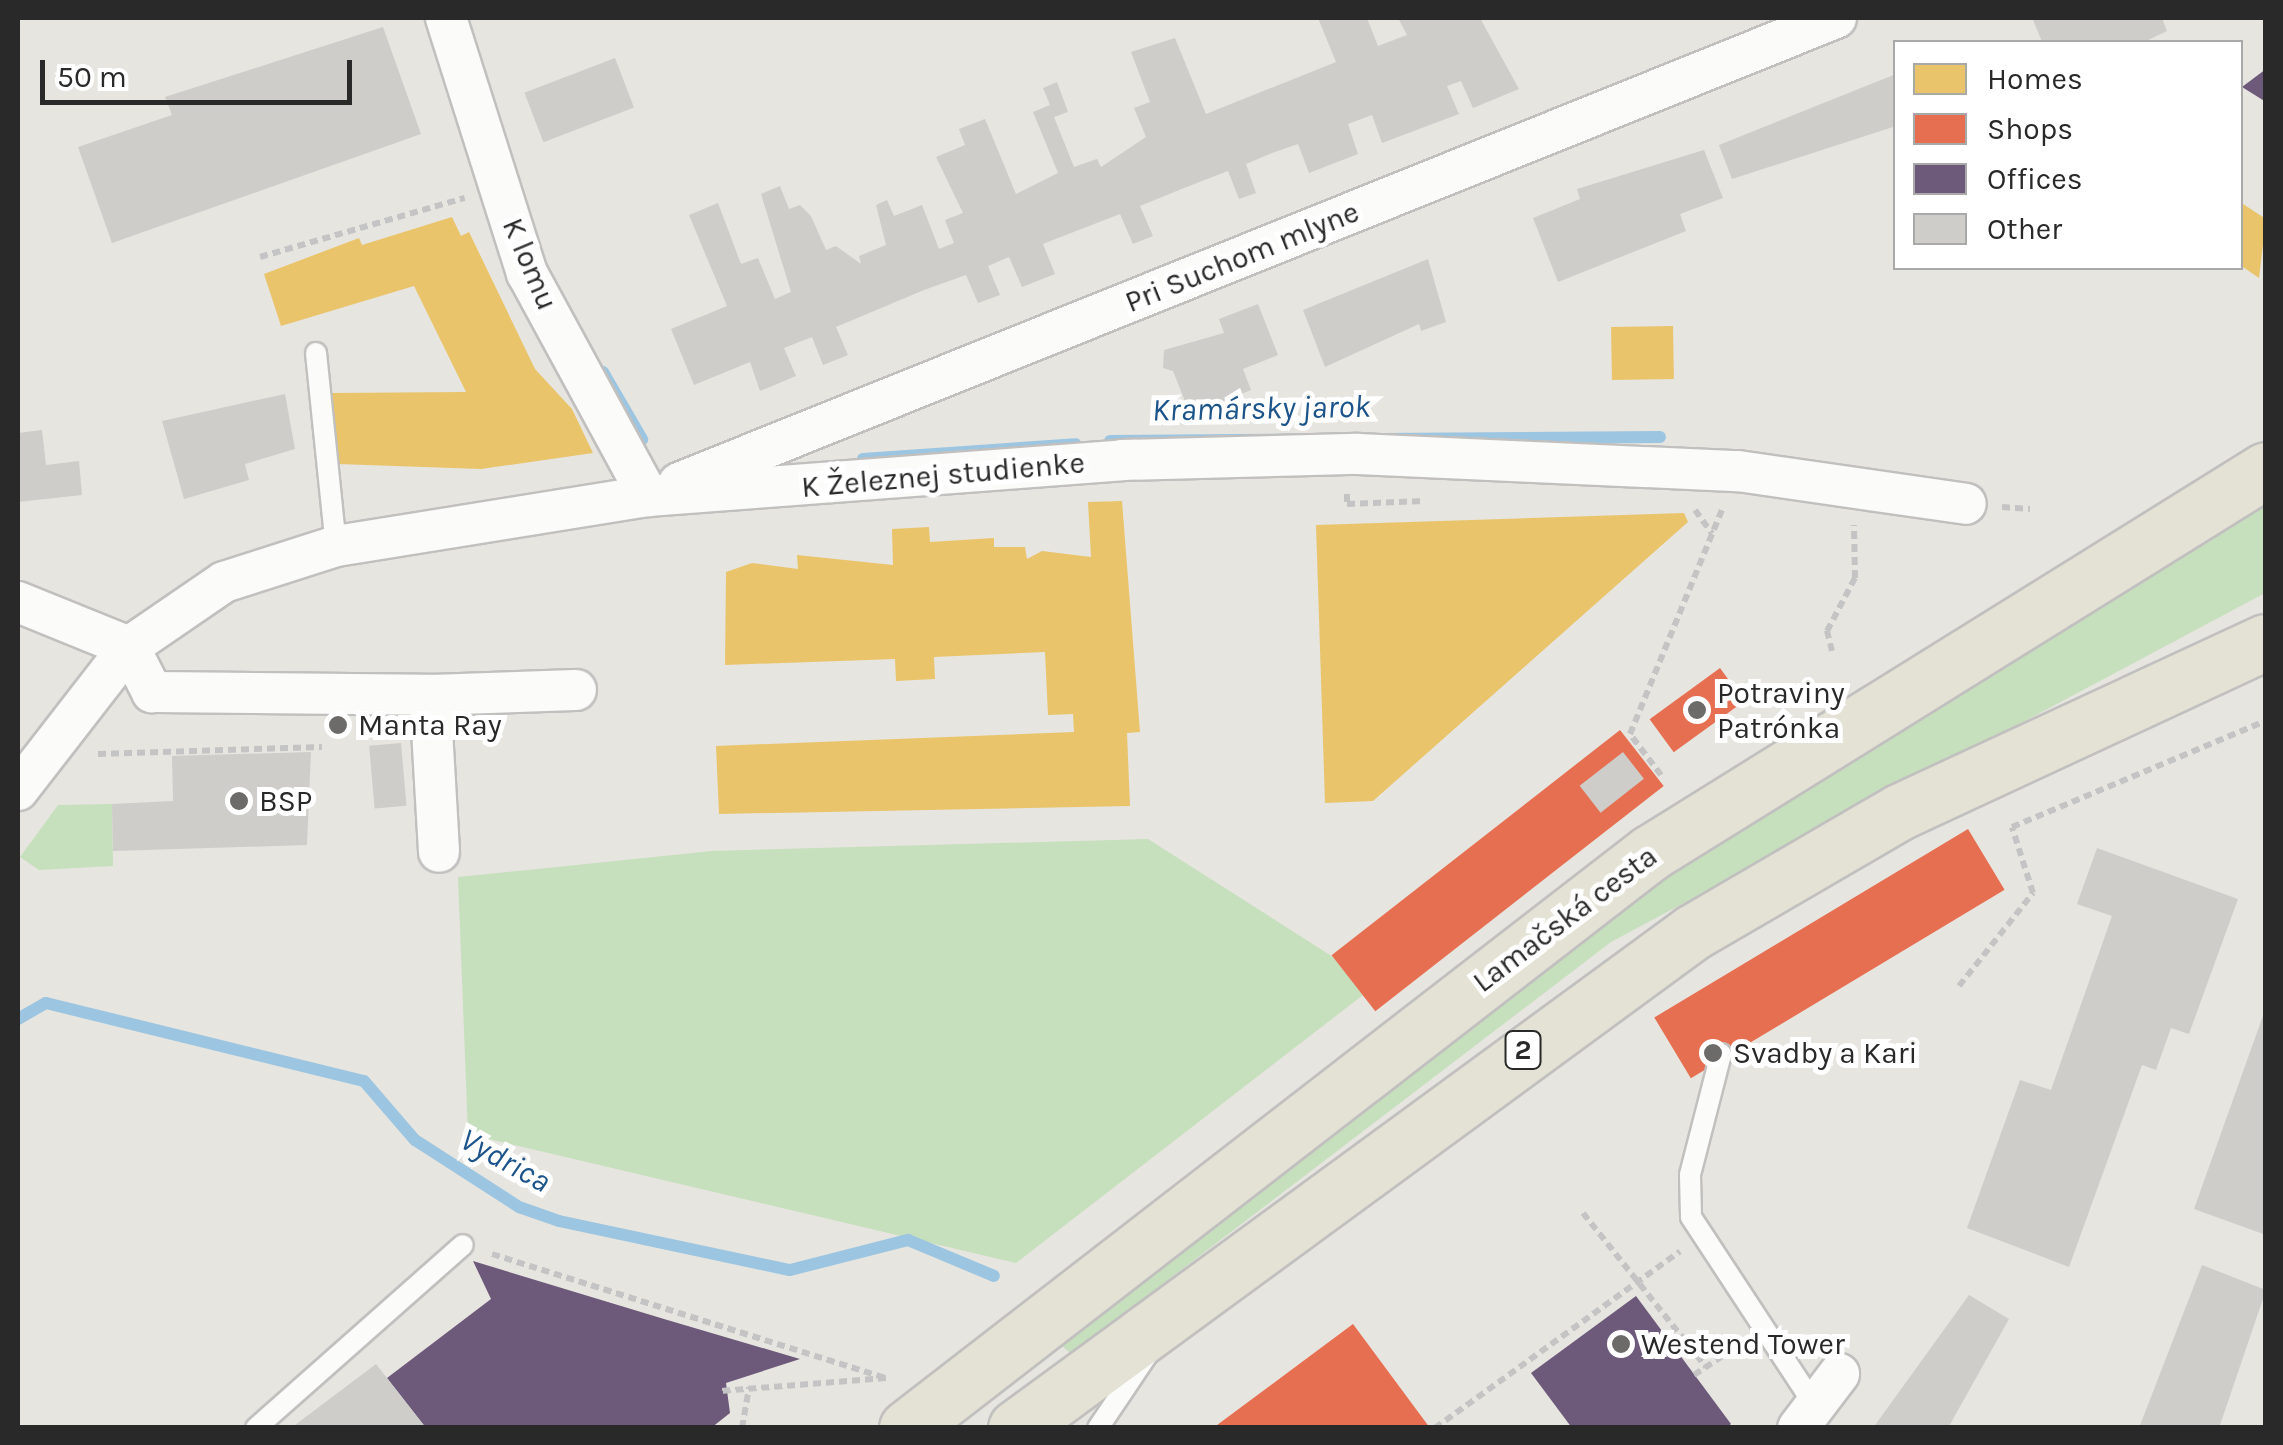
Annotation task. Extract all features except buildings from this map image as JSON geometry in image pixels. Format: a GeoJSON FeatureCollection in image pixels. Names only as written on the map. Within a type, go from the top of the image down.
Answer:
{"type":"FeatureCollection","features":[{"type":"Feature","properties":{"kind":"main road","name":"Lamačská cesta"},"geometry":{"type":"LineString","coordinates":[[907,1428],[1727,799],[2266,470]]}},
{"type":"Feature","properties":{"kind":"main road","name":"2"},"geometry":{"type":"LineString","coordinates":[[1016,1428],[1555,1027],[1792,870],[2266,642]]}},
{"type":"Feature","properties":{"kind":"street","name":"K lomu"},"geometry":{"type":"LineString","coordinates":[[446,18],[527,273],[648,496]]}},
{"type":"Feature","properties":{"kind":"street","name":"Pri Suchom mlyne"},"geometry":{"type":"LineString","coordinates":[[648,496],[1836,18]]}},
{"type":"Feature","properties":{"kind":"street","name":"K Železnej studienke"},"geometry":{"type":"LineString","coordinates":[[18,790],[129,647],[224,582],[336,546],[648,496],[1122,460],[1346,454],[1738,471],[1966,504]]}},
{"type":"Feature","properties":{"kind":"street"},"geometry":{"type":"LineString","coordinates":[[18,602],[129,647],[152,692],[430,695],[576,690]]}},
{"type":"Feature","properties":{"kind":"street"},"geometry":{"type":"LineString","coordinates":[[430,695],[439,852]]}},
{"type":"Feature","properties":{"kind":"street"},"geometry":{"type":"LineString","coordinates":[[1806,1417],[1839,1374]]}},
{"type":"Feature","properties":{"kind":"lane"},"geometry":{"type":"LineString","coordinates":[[316,353],[336,546]]}},
{"type":"Feature","properties":{"kind":"lane"},"geometry":{"type":"LineString","coordinates":[[1721,1054],[1690,1175],[1701,1236],[1806,1417]]}},
{"type":"Feature","properties":{"kind":"lane"},"geometry":{"type":"LineString","coordinates":[[256,1428],[463,1245]]}},
{"type":"Feature","properties":{"kind":"lane"},"geometry":{"type":"LineString","coordinates":[[1098,1428],[1184,1302]]}},
{"type":"Feature","properties":{"kind":"path"},"geometry":{"type":"LineString","coordinates":[[260,257],[500,188]]}},
{"type":"Feature","properties":{"kind":"path"},"geometry":{"type":"LineString","coordinates":[[1662,775],[1630,734],[1738,471]]}},
{"type":"Feature","properties":{"kind":"path"},"geometry":{"type":"LineString","coordinates":[[1832,651],[1827,631],[1856,578],[1854,487]]}},
{"type":"Feature","properties":{"kind":"path"},"geometry":{"type":"LineString","coordinates":[[1959,986],[2033,893],[2012,827],[2266,721]]}},
{"type":"Feature","properties":{"kind":"path"},"geometry":{"type":"LineString","coordinates":[[96,754],[322,748]]}},
{"type":"Feature","properties":{"kind":"path"},"geometry":{"type":"LineString","coordinates":[[1583,1213],[1640,1279],[1706,1367],[1694,1374]]}},
{"type":"Feature","properties":{"kind":"path"},"geometry":{"type":"LineString","coordinates":[[1434,1428],[1701,1236]]}},
{"type":"Feature","properties":{"kind":"path"},"geometry":{"type":"LineString","coordinates":[[463,1245],[886,1378],[721,1390]]}},
{"type":"Feature","properties":{"kind":"path"},"geometry":{"type":"LineString","coordinates":[[1602,1306],[1610,1315]]}},
{"type":"Feature","properties":{"kind":"path"},"geometry":{"type":"LineString","coordinates":[[742,1428],[750,1388]]}},
{"type":"Feature","properties":{"kind":"green space"},"geometry":{"type":"Polygon","coordinates":[[[2265,496],[2265,593],[1611,942],[1071,1354],[1059,1343],[1706,844],[2265,496]]]}},
{"type":"Feature","properties":{"kind":"green space"},"geometry":{"type":"Polygon","coordinates":[[[112,804],[113,866],[39,870],[20,857],[58,805],[112,804]]]}},
{"type":"Feature","properties":{"kind":"green space"},"geometry":{"type":"Polygon","coordinates":[[[1148,839],[1333,957],[1363,995],[1016,1263],[468,1134],[458,877],[712,851],[1148,839]]]}},
{"type":"Feature","properties":{"kind":"waterway","name":"Kramársky jarok"},"geometry":{"type":"LineString","coordinates":[[603,372],[642,439]]}},
{"type":"Feature","properties":{"kind":"waterway","name":"Kramársky jarok"},"geometry":{"type":"LineString","coordinates":[[1110,441],[1660,437]]}},
{"type":"Feature","properties":{"kind":"waterway","name":"Kramársky jarok"},"geometry":{"type":"LineString","coordinates":[[863,459],[1075,444]]}},
{"type":"Feature","properties":{"kind":"waterway","name":"Vydrica"},"geometry":{"type":"LineString","coordinates":[[18,1019],[46,1003],[364,1081],[415,1140],[519,1207],[559,1221],[790,1270],[908,1240],[994,1276]]}},
{"type":"Feature","properties":{"kind":"place","name":"Potraviny Patrónka"},"geometry":{"type":"Point","coordinates":[1697,710]}},
{"type":"Feature","properties":{"kind":"place","name":"Manta Ray"},"geometry":{"type":"Point","coordinates":[338,725]}},
{"type":"Feature","properties":{"kind":"place","name":"BSP"},"geometry":{"type":"Point","coordinates":[239,801]}},
{"type":"Feature","properties":{"kind":"place","name":"Svadby a Kari"},"geometry":{"type":"Point","coordinates":[1713,1053]}},
{"type":"Feature","properties":{"kind":"place","name":"Westend Tower"},"geometry":{"type":"Point","coordinates":[1621,1344]}}]}
